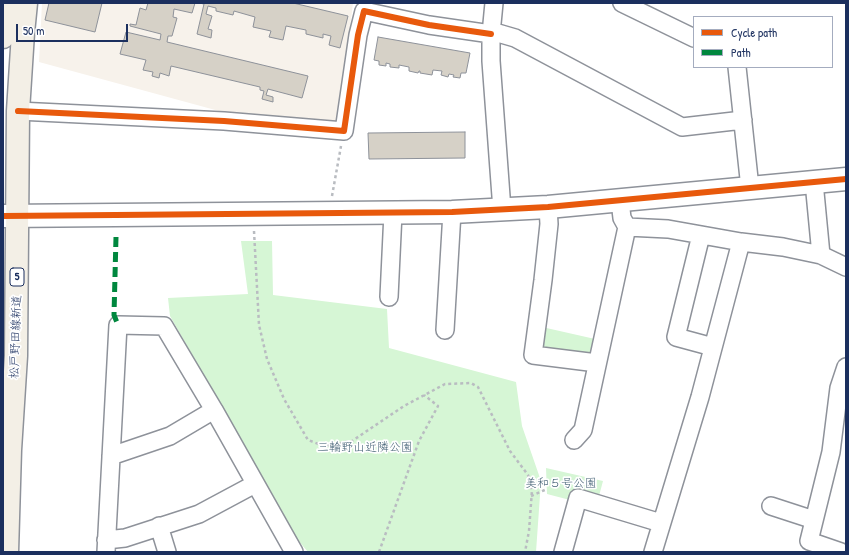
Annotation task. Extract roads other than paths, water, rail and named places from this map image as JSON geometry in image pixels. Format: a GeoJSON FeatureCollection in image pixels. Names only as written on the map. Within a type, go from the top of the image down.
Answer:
{"type":"FeatureCollection","features":[{"type":"Feature","properties":{"kind":"main road"},"geometry":{"type":"LineString","coordinates":[[3,37],[7,3]]}},
{"type":"Feature","properties":{"kind":"main road","name":"松戸野田線新道"},"geometry":{"type":"LineString","coordinates":[[7,552],[10,450],[16,356],[18,254],[10,216],[26,3]]}},
{"type":"Feature","properties":{"kind":"street"},"geometry":{"type":"LineString","coordinates":[[494,3],[491,32],[491,61],[502,210]]}},
{"type":"Feature","properties":{"kind":"street"},"geometry":{"type":"LineString","coordinates":[[622,3],[693,38]]}},
{"type":"Feature","properties":{"kind":"street"},"geometry":{"type":"LineString","coordinates":[[18,111],[224,121],[344,131],[358,35],[364,11],[429,25],[491,32],[515,38],[682,127],[743,120]]}},
{"type":"Feature","properties":{"kind":"street"},"geometry":{"type":"LineString","coordinates":[[737,68],[750,188]]}},
{"type":"Feature","properties":{"kind":"street"},"geometry":{"type":"LineString","coordinates":[[10,216],[393,213],[502,210],[620,201],[846,179]]}},
{"type":"Feature","properties":{"kind":"street"},"geometry":{"type":"LineString","coordinates":[[814,182],[821,256]]}},
{"type":"Feature","properties":{"kind":"street"},"geometry":{"type":"LineString","coordinates":[[574,440],[583,430],[627,227],[622,218],[620,201]]}},
{"type":"Feature","properties":{"kind":"street"},"geometry":{"type":"LineString","coordinates":[[548,207],[550,224],[533,355],[597,363]]}},
{"type":"Feature","properties":{"kind":"street"},"geometry":{"type":"LineString","coordinates":[[445,330],[452,212]]}},
{"type":"Feature","properties":{"kind":"street"},"geometry":{"type":"LineString","coordinates":[[389,297],[393,213]]}},
{"type":"Feature","properties":{"kind":"street"},"geometry":{"type":"LineString","coordinates":[[627,227],[668,230],[783,247],[821,256],[846,267]]}},
{"type":"Feature","properties":{"kind":"street"},"geometry":{"type":"LineString","coordinates":[[701,235],[676,337],[712,347]]}},
{"type":"Feature","properties":{"kind":"street"},"geometry":{"type":"LineString","coordinates":[[653,552],[700,397],[741,242]]}},
{"type":"Feature","properties":{"kind":"street"},"geometry":{"type":"LineString","coordinates":[[255,484],[199,514],[159,526],[106,546],[118,325],[164,326],[214,410],[294,552]]}},
{"type":"Feature","properties":{"kind":"street"},"geometry":{"type":"LineString","coordinates":[[841,552],[807,547],[831,452],[846,367]]}},
{"type":"Feature","properties":{"kind":"street"},"geometry":{"type":"LineString","coordinates":[[111,456],[170,436],[214,410]]}},
{"type":"Feature","properties":{"kind":"street"},"geometry":{"type":"LineString","coordinates":[[563,552],[578,498],[661,523]]}},
{"type":"Feature","properties":{"kind":"street"},"geometry":{"type":"LineString","coordinates":[[771,506],[814,520]]}},
{"type":"Feature","properties":{"kind":"street"},"geometry":{"type":"LineString","coordinates":[[159,526],[167,552]]}},
{"type":"Feature","properties":{"kind":"park label","name":"三輪野山近隣公園"},"geometry":{"type":"Point","coordinates":[365,448]}},
{"type":"Feature","properties":{"kind":"park label","name":"美和５号公園"},"geometry":{"type":"Point","coordinates":[561,484]}}]}
